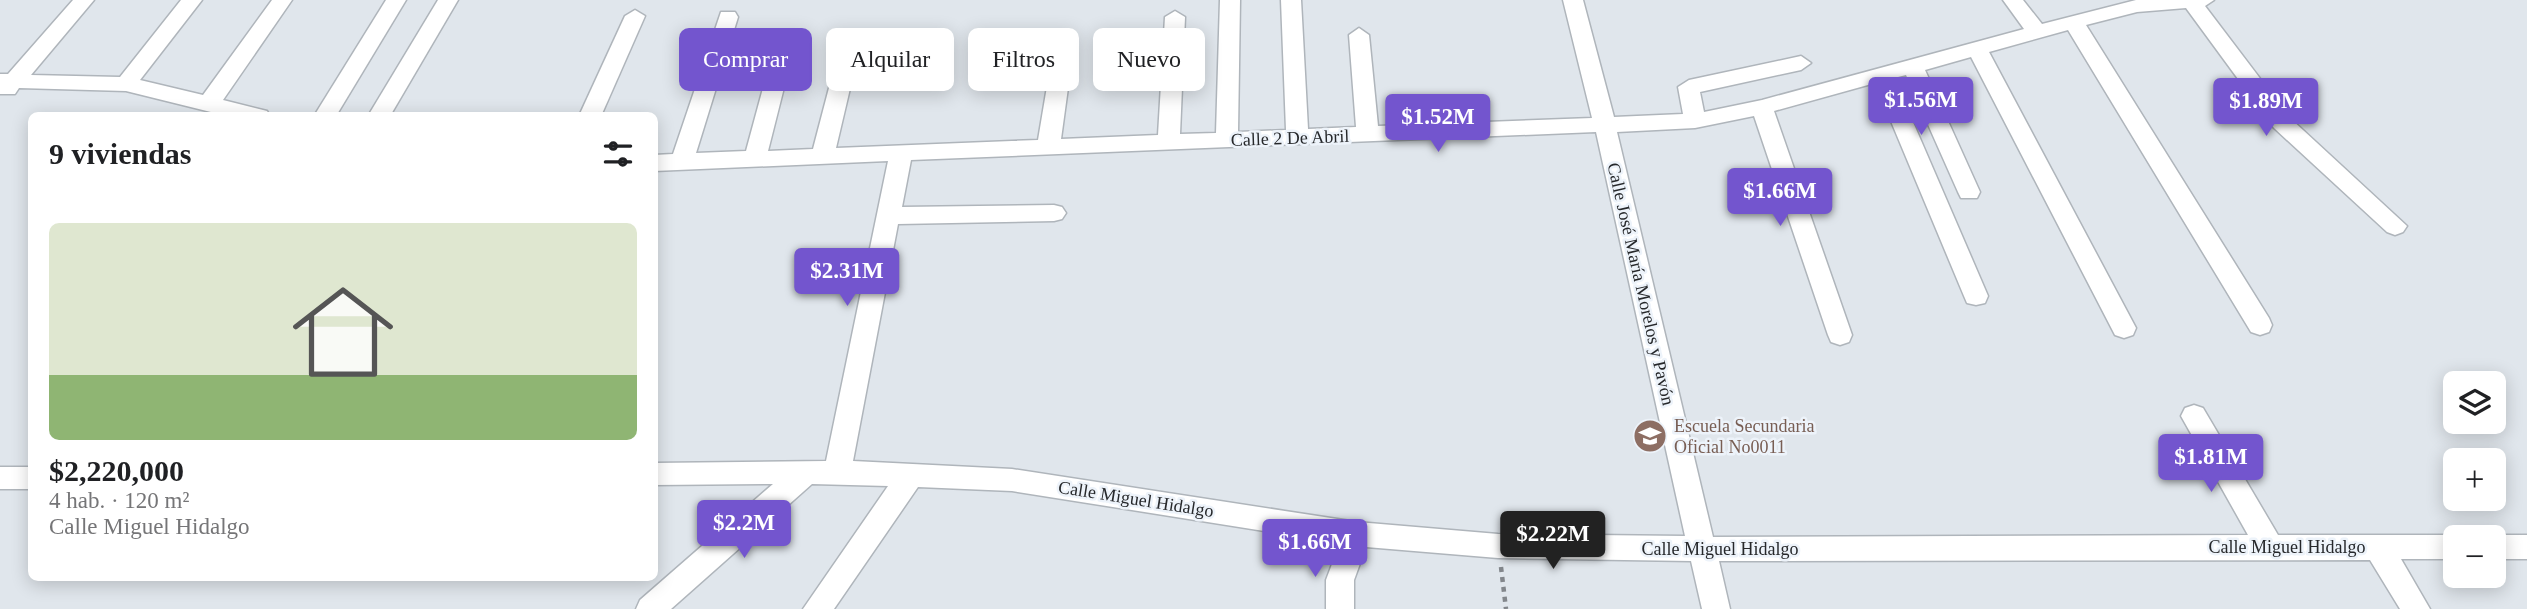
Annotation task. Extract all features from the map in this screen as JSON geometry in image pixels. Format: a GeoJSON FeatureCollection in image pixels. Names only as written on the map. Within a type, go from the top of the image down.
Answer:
{"type":"FeatureCollection","features":[{"type":"Feature","properties":{"kind":"street"},"geometry":{"type":"LineString","coordinates":[[5,86],[84,0]]}},
{"type":"Feature","properties":{"kind":"street"},"geometry":{"type":"LineString","coordinates":[[126,84],[192,0]]}},
{"type":"Feature","properties":{"kind":"street"},"geometry":{"type":"LineString","coordinates":[[210,102],[282,0]]}},
{"type":"Feature","properties":{"kind":"street"},"geometry":{"type":"LineString","coordinates":[[327,112],[396,0]]}},
{"type":"Feature","properties":{"kind":"street"},"geometry":{"type":"LineString","coordinates":[[381,112],[448,0]]}},
{"type":"Feature","properties":{"kind":"street"},"geometry":{"type":"LineString","coordinates":[[1227,140],[1230,0]]}},
{"type":"Feature","properties":{"kind":"street"},"geometry":{"type":"LineString","coordinates":[[1291,0],[1297,138]]}},
{"type":"Feature","properties":{"kind":"street","name":"Calle José María Morelos y Pavón"},"geometry":{"type":"LineString","coordinates":[[1573,0],[1605,126],[1716,609]]}},
{"type":"Feature","properties":{"kind":"street"},"geometry":{"type":"LineString","coordinates":[[2013,0],[2038,33]]}},
{"type":"Feature","properties":{"kind":"street"},"geometry":{"type":"LineString","coordinates":[[2197,1],[2282,123],[2395,226]]}},
{"type":"Feature","properties":{"kind":"street","name":"Calle 2 De Abril"},"geometry":{"type":"LineString","coordinates":[[658,163],[1695,121],[1762,107],[2137,6],[2197,1]]}},
{"type":"Feature","properties":{"kind":"street"},"geometry":{"type":"LineString","coordinates":[[592,112],[635,16]]}},
{"type":"Feature","properties":{"kind":"street"},"geometry":{"type":"LineString","coordinates":[[682,162],[728,17]]}},
{"type":"Feature","properties":{"kind":"street"},"geometry":{"type":"LineString","coordinates":[[1169,143],[1175,17]]}},
{"type":"Feature","properties":{"kind":"street"},"geometry":{"type":"LineString","coordinates":[[2074,23],[2260,325]]}},
{"type":"Feature","properties":{"kind":"street"},"geometry":{"type":"LineString","coordinates":[[1359,35],[1368,135]]}},
{"type":"Feature","properties":{"kind":"street"},"geometry":{"type":"LineString","coordinates":[[1976,48],[2124,328]]}},
{"type":"Feature","properties":{"kind":"street"},"geometry":{"type":"LineString","coordinates":[[1695,121],[1689,87],[1801,63]]}},
{"type":"Feature","properties":{"kind":"street"},"geometry":{"type":"LineString","coordinates":[[1912,65],[1969,192]]}},
{"type":"Feature","properties":{"kind":"street"},"geometry":{"type":"LineString","coordinates":[[1882,74],[1976,296]]}},
{"type":"Feature","properties":{"kind":"street"},"geometry":{"type":"LineString","coordinates":[[5,86],[126,84],[246,112]]}},
{"type":"Feature","properties":{"kind":"street"},"geometry":{"type":"LineString","coordinates":[[755,158],[773,91]]}},
{"type":"Feature","properties":{"kind":"street"},"geometry":{"type":"LineString","coordinates":[[823,155],[839,91]]}},
{"type":"Feature","properties":{"kind":"street"},"geometry":{"type":"LineString","coordinates":[[1048,149],[1057,91]]}},
{"type":"Feature","properties":{"kind":"street"},"geometry":{"type":"LineString","coordinates":[[1762,107],[1840,335]]}},
{"type":"Feature","properties":{"kind":"street"},"geometry":{"type":"LineString","coordinates":[[837,472],[901,153]]}},
{"type":"Feature","properties":{"kind":"street"},"geometry":{"type":"LineString","coordinates":[[889,216],[1054,214]]}},
{"type":"Feature","properties":{"kind":"street"},"geometry":{"type":"LineString","coordinates":[[2193,416],[2270,547]]}},
{"type":"Feature","properties":{"kind":"street","name":"Calle Miguel Hidalgo"},"geometry":{"type":"LineString","coordinates":[[658,474],[837,472],[1012,480],[1357,534],[1498,546],[1702,549],[2443,547]]}},
{"type":"Feature","properties":{"kind":"street"},"geometry":{"type":"LineString","coordinates":[[650,609],[805,473]]}},
{"type":"Feature","properties":{"kind":"street"},"geometry":{"type":"LineString","coordinates":[[817,609],[912,474]]}},
{"type":"Feature","properties":{"kind":"street"},"geometry":{"type":"LineString","coordinates":[[0,478],[28,478]]}},
{"type":"Feature","properties":{"kind":"street"},"geometry":{"type":"LineString","coordinates":[[1340,609],[1340,580],[1357,534]]}},
{"type":"Feature","properties":{"kind":"street"},"geometry":{"type":"LineString","coordinates":[[2378,547],[2416,609]]}},
{"type":"Feature","properties":{"kind":"street"},"geometry":{"type":"LineString","coordinates":[[2506,547],[2527,547]]}},
{"type":"Feature","properties":{"kind":"path"},"geometry":{"type":"LineString","coordinates":[[1498,546],[1506,609]]}},
{"type":"Feature","properties":{"kind":"place","name":"Escuela Secundaria Oficial No0011"},"geometry":{"type":"Point","coordinates":[1650,436]}}]}
